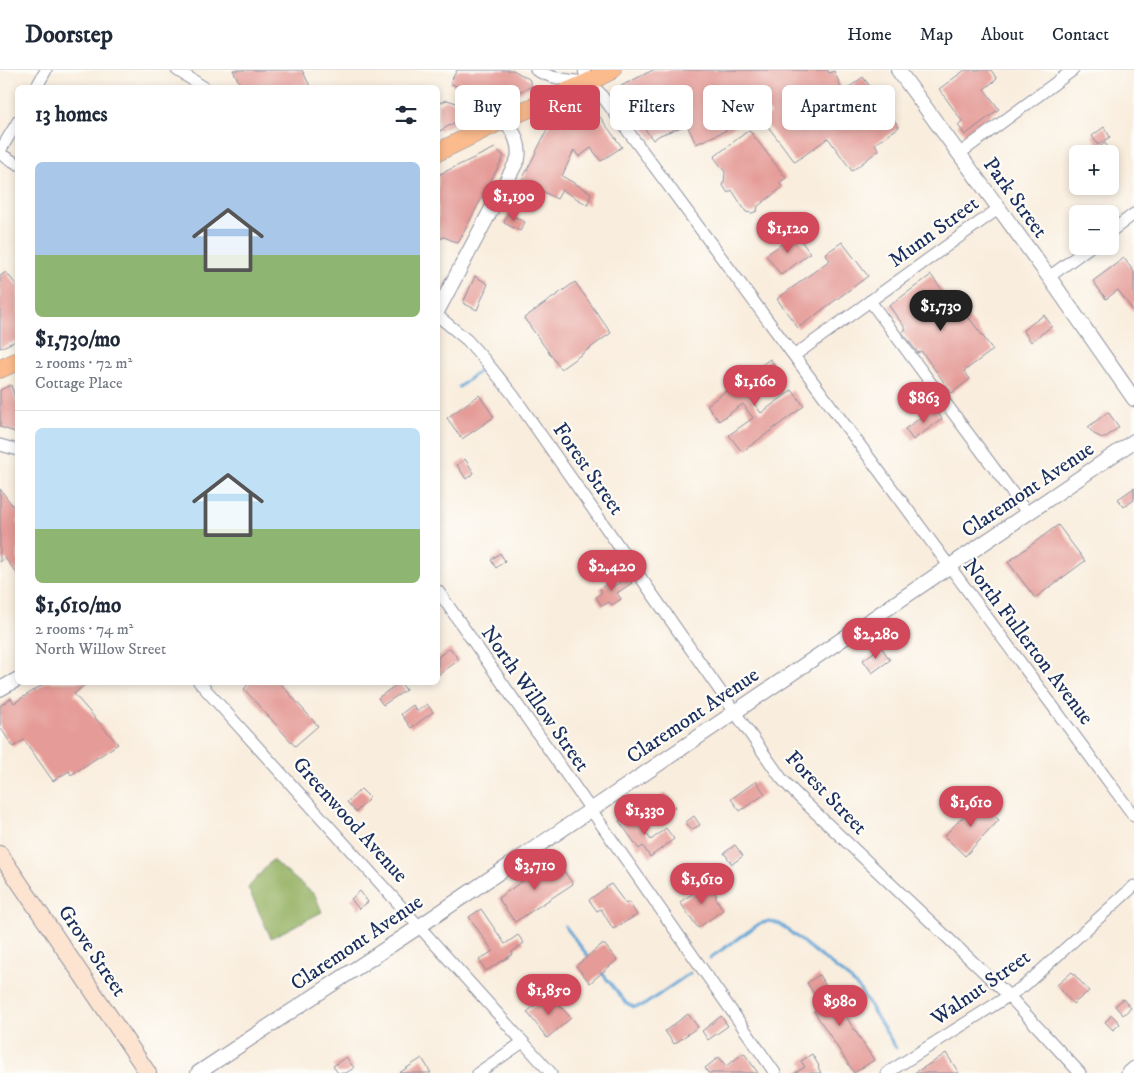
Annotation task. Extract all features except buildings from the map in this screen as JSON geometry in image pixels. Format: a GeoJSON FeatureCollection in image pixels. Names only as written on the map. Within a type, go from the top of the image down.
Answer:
{"type":"FeatureCollection","features":[{"type":"Feature","properties":{"kind":"main road"},"geometry":{"type":"LineString","coordinates":[[520,110],[586,76],[612,70]]}},
{"type":"Feature","properties":{"kind":"main road"},"geometry":{"type":"LineString","coordinates":[[440,151],[481,130]]}},
{"type":"Feature","properties":{"kind":"main road"},"geometry":{"type":"LineString","coordinates":[[0,369],[15,362]]}},
{"type":"Feature","properties":{"kind":"main road","name":"Grove Street"},"geometry":{"type":"LineString","coordinates":[[0,854],[148,1073]]}},
{"type":"Feature","properties":{"kind":"street"},"geometry":{"type":"LineString","coordinates":[[38,85],[46,70]]}},
{"type":"Feature","properties":{"kind":"street"},"geometry":{"type":"LineString","coordinates":[[177,70],[200,85]]}},
{"type":"Feature","properties":{"kind":"street"},"geometry":{"type":"LineString","coordinates":[[536,70],[546,76],[557,79],[586,76]]}},
{"type":"Feature","properties":{"kind":"street","name":"Park Street"},"geometry":{"type":"LineString","coordinates":[[898,70],[1049,277],[1134,399]]}},
{"type":"Feature","properties":{"kind":"street"},"geometry":{"type":"LineString","coordinates":[[959,154],[1073,70]]}},
{"type":"Feature","properties":{"kind":"street","name":"North Fullerton Avenue"},"geometry":{"type":"LineString","coordinates":[[586,76],[795,355],[1134,816]]}},
{"type":"Feature","properties":{"kind":"street"},"geometry":{"type":"LineString","coordinates":[[15,126],[0,153],[15,162]]}},
{"type":"Feature","properties":{"kind":"street"},"geometry":{"type":"LineString","coordinates":[[440,306],[518,159],[518,142],[512,130]]}},
{"type":"Feature","properties":{"kind":"street","name":"Munn Street"},"geometry":{"type":"LineString","coordinates":[[795,355],[998,209]]}},
{"type":"Feature","properties":{"kind":"street"},"geometry":{"type":"LineString","coordinates":[[1119,225],[1134,214]]}},
{"type":"Feature","properties":{"kind":"street"},"geometry":{"type":"LineString","coordinates":[[1049,277],[1079,255]]}},
{"type":"Feature","properties":{"kind":"street"},"geometry":{"type":"LineString","coordinates":[[870,301],[1028,514]]}},
{"type":"Feature","properties":{"kind":"street","name":"Forest Street"},"geometry":{"type":"LineString","coordinates":[[440,318],[466,340],[484,359],[513,395],[781,778],[1009,996],[1080,1073]]}},
{"type":"Feature","properties":{"kind":"street","name":"Claremont Avenue"},"geometry":{"type":"LineString","coordinates":[[198,1073],[420,926],[950,568],[1134,441]]}},
{"type":"Feature","properties":{"kind":"street"},"geometry":{"type":"LineString","coordinates":[[0,445],[15,449]]}},
{"type":"Feature","properties":{"kind":"street","name":"North Willow Street"},"geometry":{"type":"LineString","coordinates":[[440,595],[775,1073]]}},
{"type":"Feature","properties":{"kind":"street"},"geometry":{"type":"LineString","coordinates":[[0,689],[15,681]]}},
{"type":"Feature","properties":{"kind":"street","name":"Greenwood Avenue"},"geometry":{"type":"LineString","coordinates":[[202,685],[551,1073]]}},
{"type":"Feature","properties":{"kind":"street","name":"Walnut Street"},"geometry":{"type":"LineString","coordinates":[[887,1073],[1024,986],[1134,886]]}},
{"type":"Feature","properties":{"kind":"street"},"geometry":{"type":"LineString","coordinates":[[478,1073],[523,1042]]}},
{"type":"Feature","properties":{"kind":"street"},"geometry":{"type":"LineString","coordinates":[[1127,1073],[1134,1066]]}},
{"type":"Feature","properties":{"kind":"green space"},"geometry":{"type":"Polygon","coordinates":[[[272,860],[315,895],[322,912],[271,938],[248,888],[272,860]]]}},
{"type":"Feature","properties":{"kind":"waterway"},"geometry":{"type":"LineString","coordinates":[[459,387],[479,371]]}},
{"type":"Feature","properties":{"kind":"waterway"},"geometry":{"type":"LineString","coordinates":[[710,958],[759,924],[769,921],[780,924],[851,980],[860,990],[896,1048]]}},
{"type":"Feature","properties":{"kind":"waterway"},"geometry":{"type":"LineString","coordinates":[[565,926],[588,956]]}},
{"type":"Feature","properties":{"kind":"waterway"},"geometry":{"type":"LineString","coordinates":[[602,973],[626,1003],[634,1007],[644,1005],[690,973]]}}]}
